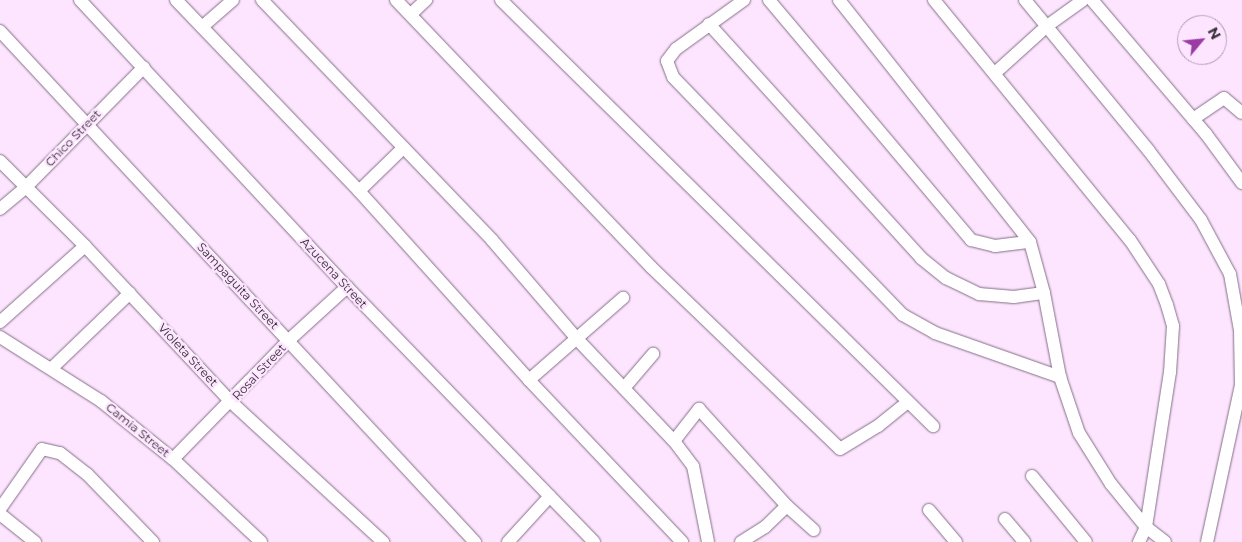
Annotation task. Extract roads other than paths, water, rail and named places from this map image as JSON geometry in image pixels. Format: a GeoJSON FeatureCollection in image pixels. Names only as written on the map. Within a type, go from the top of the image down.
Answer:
{"type":"FeatureCollection","features":[{"type":"Feature","properties":{"kind":"street","name":"Azucena Street"},"geometry":{"type":"LineString","coordinates":[[80,0],[347,287],[594,542]]}},
{"type":"Feature","properties":{"kind":"street"},"geometry":{"type":"LineString","coordinates":[[176,0],[359,191],[529,380],[682,542]]}},
{"type":"Feature","properties":{"kind":"street"},"geometry":{"type":"LineString","coordinates":[[202,27],[233,0]]}},
{"type":"Feature","properties":{"kind":"street"},"geometry":{"type":"LineString","coordinates":[[262,0],[492,240],[578,340],[674,441],[693,466],[708,542]]}},
{"type":"Feature","properties":{"kind":"street"},"geometry":{"type":"LineString","coordinates":[[396,0],[651,267],[840,449],[878,426],[908,402]]}},
{"type":"Feature","properties":{"kind":"street"},"geometry":{"type":"LineString","coordinates":[[411,14],[426,0]]}},
{"type":"Feature","properties":{"kind":"street"},"geometry":{"type":"LineString","coordinates":[[501,0],[933,426]]}},
{"type":"Feature","properties":{"kind":"street"},"geometry":{"type":"LineString","coordinates":[[744,0],[709,24],[670,56],[667,61],[673,77],[903,315],[935,333],[1060,377]]}},
{"type":"Feature","properties":{"kind":"street"},"geometry":{"type":"LineString","coordinates":[[769,0],[971,240],[995,246],[1030,242]]}},
{"type":"Feature","properties":{"kind":"street"},"geometry":{"type":"LineString","coordinates":[[839,0],[1030,242],[1044,293],[1060,377],[1079,433],[1111,484],[1146,526],[1165,542]]}},
{"type":"Feature","properties":{"kind":"street"},"geometry":{"type":"LineString","coordinates":[[934,0],[1130,240],[1159,284],[1167,304],[1173,326],[1170,372],[1146,526],[1139,542]]}},
{"type":"Feature","properties":{"kind":"street"},"geometry":{"type":"LineString","coordinates":[[1025,0],[1149,151],[1201,220],[1218,248],[1230,274],[1240,330],[1241,385],[1239,403],[1207,542]]}},
{"type":"Feature","properties":{"kind":"street"},"geometry":{"type":"LineString","coordinates":[[995,73],[1047,26],[1083,0]]}},
{"type":"Feature","properties":{"kind":"street"},"geometry":{"type":"LineString","coordinates":[[1092,0],[1193,119],[1242,183]]}},
{"type":"Feature","properties":{"kind":"street"},"geometry":{"type":"LineString","coordinates":[[709,24],[920,258],[939,273],[979,294],[1014,297],[1044,293]]}},
{"type":"Feature","properties":{"kind":"street","name":"Sampaguita Street"},"geometry":{"type":"LineString","coordinates":[[0,31],[475,542]]}},
{"type":"Feature","properties":{"kind":"street","name":"Chico Street"},"geometry":{"type":"LineString","coordinates":[[0,208],[26,187],[144,67]]}},
{"type":"Feature","properties":{"kind":"street"},"geometry":{"type":"LineString","coordinates":[[1193,119],[1224,98],[1242,113]]}},
{"type":"Feature","properties":{"kind":"street"},"geometry":{"type":"LineString","coordinates":[[359,191],[403,148]]}},
{"type":"Feature","properties":{"kind":"street","name":"Violeta Street"},"geometry":{"type":"LineString","coordinates":[[0,161],[85,246],[231,402],[383,542]]}},
{"type":"Feature","properties":{"kind":"street"},"geometry":{"type":"LineString","coordinates":[[0,322],[85,246]]}},
{"type":"Feature","properties":{"kind":"street","name":"Rosal Street"},"geometry":{"type":"LineString","coordinates":[[173,459],[231,402],[289,340],[347,287]]}},
{"type":"Feature","properties":{"kind":"street"},"geometry":{"type":"LineString","coordinates":[[52,368],[75,343],[130,293]]}},
{"type":"Feature","properties":{"kind":"street"},"geometry":{"type":"LineString","coordinates":[[529,380],[578,340],[623,298]]}},
{"type":"Feature","properties":{"kind":"street","name":"Camia Street"},"geometry":{"type":"LineString","coordinates":[[0,337],[52,368],[101,401],[173,459],[261,542]]}},
{"type":"Feature","properties":{"kind":"street"},"geometry":{"type":"LineString","coordinates":[[624,388],[653,354]]}},
{"type":"Feature","properties":{"kind":"street"},"geometry":{"type":"LineString","coordinates":[[674,441],[700,409],[787,506],[814,530]]}},
{"type":"Feature","properties":{"kind":"street"},"geometry":{"type":"LineString","coordinates":[[0,509],[42,449],[60,453],[87,474],[154,542]]}},
{"type":"Feature","properties":{"kind":"street"},"geometry":{"type":"LineString","coordinates":[[1032,476],[1086,542]]}},
{"type":"Feature","properties":{"kind":"street"},"geometry":{"type":"LineString","coordinates":[[508,542],[550,496]]}},
{"type":"Feature","properties":{"kind":"street"},"geometry":{"type":"LineString","coordinates":[[741,542],[765,527],[787,506]]}},
{"type":"Feature","properties":{"kind":"street"},"geometry":{"type":"LineString","coordinates":[[930,510],[956,542]]}},
{"type":"Feature","properties":{"kind":"street"},"geometry":{"type":"LineString","coordinates":[[0,514],[35,542]]}},
{"type":"Feature","properties":{"kind":"street"},"geometry":{"type":"LineString","coordinates":[[1005,519],[1024,542]]}}]}
